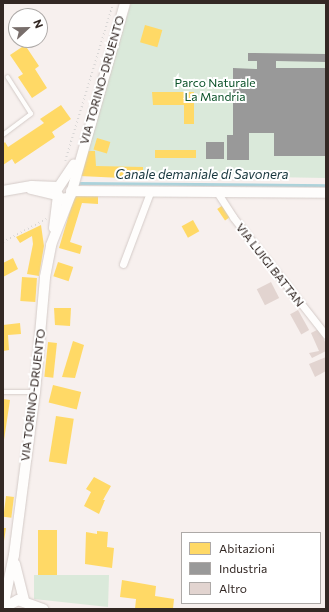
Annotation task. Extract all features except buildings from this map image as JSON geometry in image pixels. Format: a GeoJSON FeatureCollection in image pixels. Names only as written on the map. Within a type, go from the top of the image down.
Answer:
{"type":"FeatureCollection","features":[{"type":"Feature","properties":{"kind":"street","name":"VIA TORINO-DRUENTO"},"geometry":{"type":"LineString","coordinates":[[53,234],[70,194],[79,158],[125,3]]}},
{"type":"Feature","properties":{"kind":"street","name":"VIA TORINO-DRUENTO"},"geometry":{"type":"LineString","coordinates":[[3,608],[14,555],[35,392],[45,277],[53,234],[58,191],[79,158]]}},
{"type":"Feature","properties":{"kind":"street"},"geometry":{"type":"LineString","coordinates":[[3,191],[29,188],[58,191],[66,185],[70,194],[154,190],[326,193]]}},
{"type":"Feature","properties":{"kind":"street"},"geometry":{"type":"LineString","coordinates":[[123,264],[154,190]]}},
{"type":"Feature","properties":{"kind":"street","name":"VIA LUIGI BATTAN"},"geometry":{"type":"LineString","coordinates":[[217,192],[232,217],[326,335]]}},
{"type":"Feature","properties":{"kind":"street","name":"VIA TORINO-DRUENTO"},"geometry":{"type":"LineString","coordinates":[[14,555],[19,587],[30,605]]}},
{"type":"Feature","properties":{"kind":"street"},"geometry":{"type":"LineString","coordinates":[[3,608],[12,601],[43,609]]}},
{"type":"Feature","properties":{"kind":"lane"},"geometry":{"type":"LineString","coordinates":[[3,135],[31,114],[8,78]]}},
{"type":"Feature","properties":{"kind":"lane"},"geometry":{"type":"LineString","coordinates":[[3,392],[35,392]]}},
{"type":"Feature","properties":{"kind":"path"},"geometry":{"type":"LineString","coordinates":[[64,163],[113,3]]}},
{"type":"Feature","properties":{"kind":"path"},"geometry":{"type":"LineString","coordinates":[[3,242],[51,216],[54,217]]}},
{"type":"Feature","properties":{"kind":"green space","name":"Parco Naturale La Mandria"},"geometry":{"type":"Polygon","coordinates":[[[131,3],[326,3],[326,178],[79,174],[131,3]]]}},
{"type":"Feature","properties":{"kind":"green space"},"geometry":{"type":"Polygon","coordinates":[[[34,575],[109,575],[108,607],[34,599],[34,575]]]}},
{"type":"Feature","properties":{"kind":"waterway","name":"Canale demaniale di Savonera"},"geometry":{"type":"LineString","coordinates":[[79,183],[326,185]]}}]}
